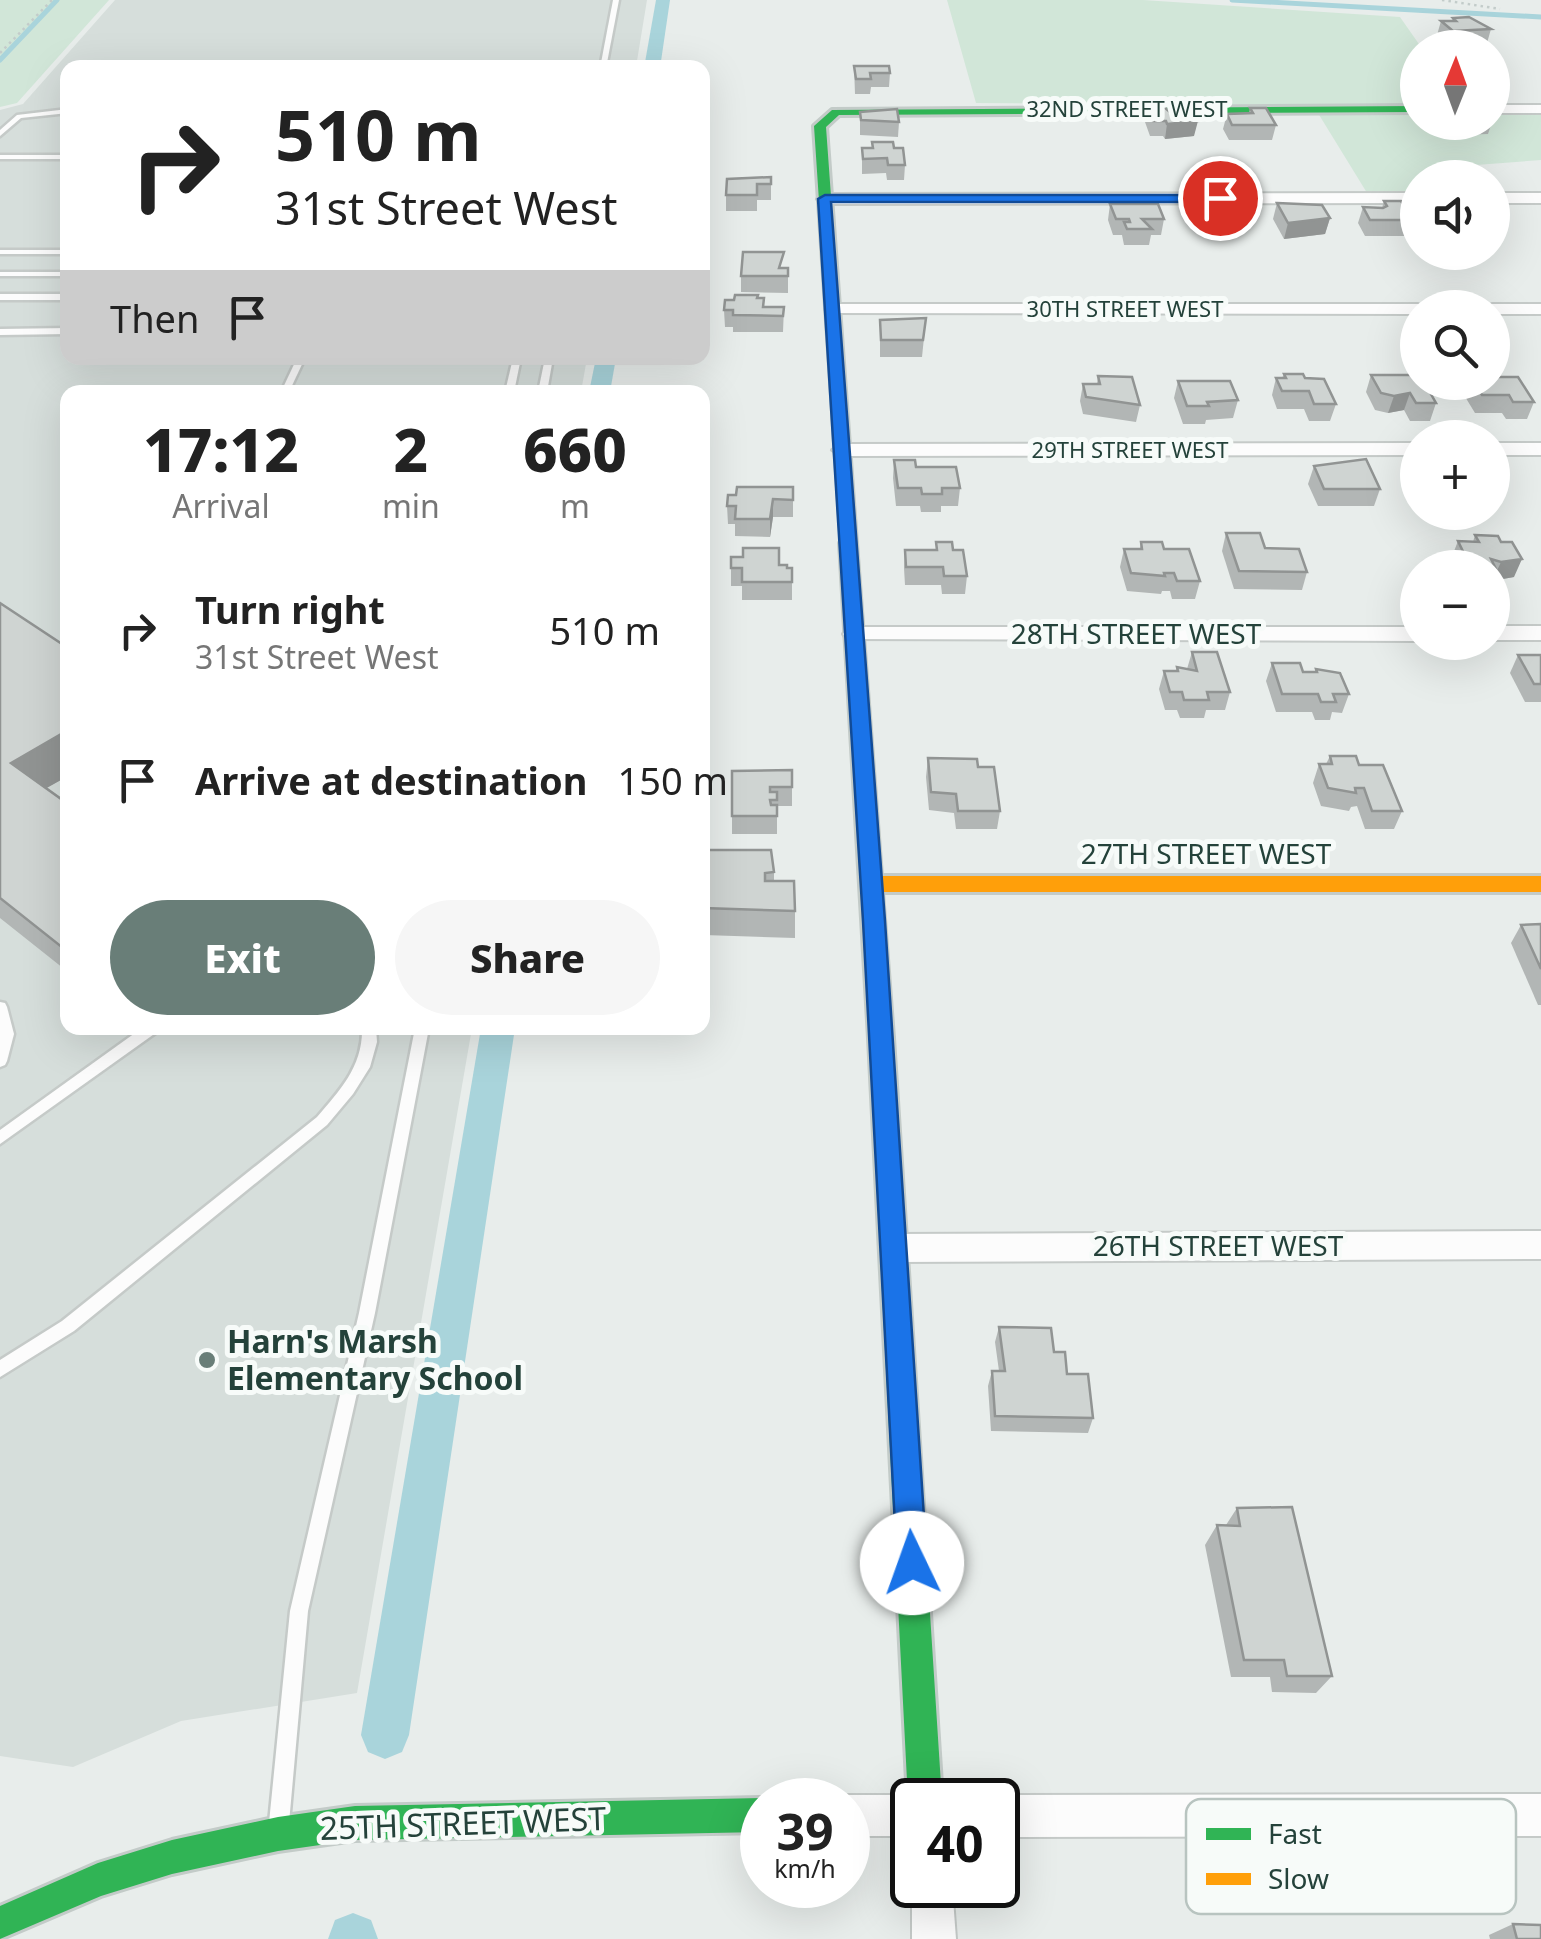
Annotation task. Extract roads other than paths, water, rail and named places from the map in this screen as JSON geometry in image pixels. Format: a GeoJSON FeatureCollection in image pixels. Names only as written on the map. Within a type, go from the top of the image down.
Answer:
{"type":"FeatureCollection","features":[{"type":"Feature","properties":{"kind":"street","name":"32ND STREET WEST"},"geometry":{"type":"LineString","coordinates":[[825,199],[820,126],[836,112],[1400,109]]}},
{"type":"Feature","properties":{"kind":"street"},"geometry":{"type":"LineString","coordinates":[[1510,109],[1541,109]]}},
{"type":"Feature","properties":{"kind":"street"},"geometry":{"type":"LineString","coordinates":[[924,1778],[895,1248],[825,199],[1400,198]]}},
{"type":"Feature","properties":{"kind":"street"},"geometry":{"type":"LineString","coordinates":[[1510,198],[1541,198]]}},
{"type":"Feature","properties":{"kind":"street","name":"30TH STREET WEST"},"geometry":{"type":"LineString","coordinates":[[833,309],[1400,309]]}},
{"type":"Feature","properties":{"kind":"street"},"geometry":{"type":"LineString","coordinates":[[1510,309],[1541,309]]}},
{"type":"Feature","properties":{"kind":"street"},"geometry":{"type":"LineString","coordinates":[[1510,449],[1541,449]]}},
{"type":"Feature","properties":{"kind":"street","name":"29TH STREET WEST"},"geometry":{"type":"LineString","coordinates":[[842,450],[1400,450]]}},
{"type":"Feature","properties":{"kind":"street","name":"28TH STREET WEST"},"geometry":{"type":"LineString","coordinates":[[854,634],[1400,634]]}},
{"type":"Feature","properties":{"kind":"street"},"geometry":{"type":"LineString","coordinates":[[1510,634],[1541,634]]}},
{"type":"Feature","properties":{"kind":"street","name":"27TH STREET WEST"},"geometry":{"type":"LineString","coordinates":[[872,884],[1541,884]]}},
{"type":"Feature","properties":{"kind":"street","name":"26TH STREET WEST"},"geometry":{"type":"LineString","coordinates":[[895,1248],[1541,1245]]}},
{"type":"Feature","properties":{"kind":"street","name":"25TH STREET WEST"},"geometry":{"type":"LineString","coordinates":[[0,1924],[116,1874],[172,1856],[278,1834],[355,1823],[740,1815]]}},
{"type":"Feature","properties":{"kind":"street"},"geometry":{"type":"LineString","coordinates":[[1516,1815],[1541,1815]]}},
{"type":"Feature","properties":{"kind":"street"},"geometry":{"type":"LineString","coordinates":[[1020,1816],[1186,1816]]}},
{"type":"Feature","properties":{"kind":"street"},"geometry":{"type":"LineString","coordinates":[[932,1908],[934,1939]]}},
{"type":"Feature","properties":{"kind":"lane"},"geometry":{"type":"LineString","coordinates":[[605,60],[616,0]]}},
{"type":"Feature","properties":{"kind":"lane"},"geometry":{"type":"LineString","coordinates":[[0,134],[19,116],[60,112]]}},
{"type":"Feature","properties":{"kind":"lane"},"geometry":{"type":"LineString","coordinates":[[0,158],[60,157]]}},
{"type":"Feature","properties":{"kind":"lane"},"geometry":{"type":"LineString","coordinates":[[0,252],[60,252]]}},
{"type":"Feature","properties":{"kind":"lane"},"geometry":{"type":"LineString","coordinates":[[0,274],[60,274]]}},
{"type":"Feature","properties":{"kind":"lane"},"geometry":{"type":"LineString","coordinates":[[0,297],[60,298]]}},
{"type":"Feature","properties":{"kind":"lane"},"geometry":{"type":"LineString","coordinates":[[0,332],[60,331]]}},
{"type":"Feature","properties":{"kind":"lane"},"geometry":{"type":"LineString","coordinates":[[0,1007],[8,1042],[0,1061]]}},
{"type":"Feature","properties":{"kind":"lane"},"geometry":{"type":"LineString","coordinates":[[0,1138],[142,1035]]}},
{"type":"Feature","properties":{"kind":"lane"},"geometry":{"type":"LineString","coordinates":[[0,1369],[68,1326],[322,1121],[353,1086],[371,1044],[370,1035]]}},
{"type":"Feature","properties":{"kind":"lane"},"geometry":{"type":"LineString","coordinates":[[278,1834],[299,1611],[367,1313],[421,1035]]}},
{"type":"Feature","properties":{"kind":"waterway"},"geometry":{"type":"LineString","coordinates":[[0,60],[57,0]]}},
{"type":"Feature","properties":{"kind":"waterway"},"geometry":{"type":"LineString","coordinates":[[653,60],[663,0]]}},
{"type":"Feature","properties":{"kind":"waterway"},"geometry":{"type":"LineString","coordinates":[[1232,0],[1541,17]]}},
{"type":"Feature","properties":{"kind":"waterway"},"geometry":{"type":"LineString","coordinates":[[601,385],[605,365]]}},
{"type":"Feature","properties":{"kind":"waterway"},"geometry":{"type":"LineString","coordinates":[[385,1735],[497,1035]]}},
{"type":"Feature","properties":{"kind":"place","name":"Harn's Marsh Elementary School"},"geometry":{"type":"Point","coordinates":[207,1360]}}]}
